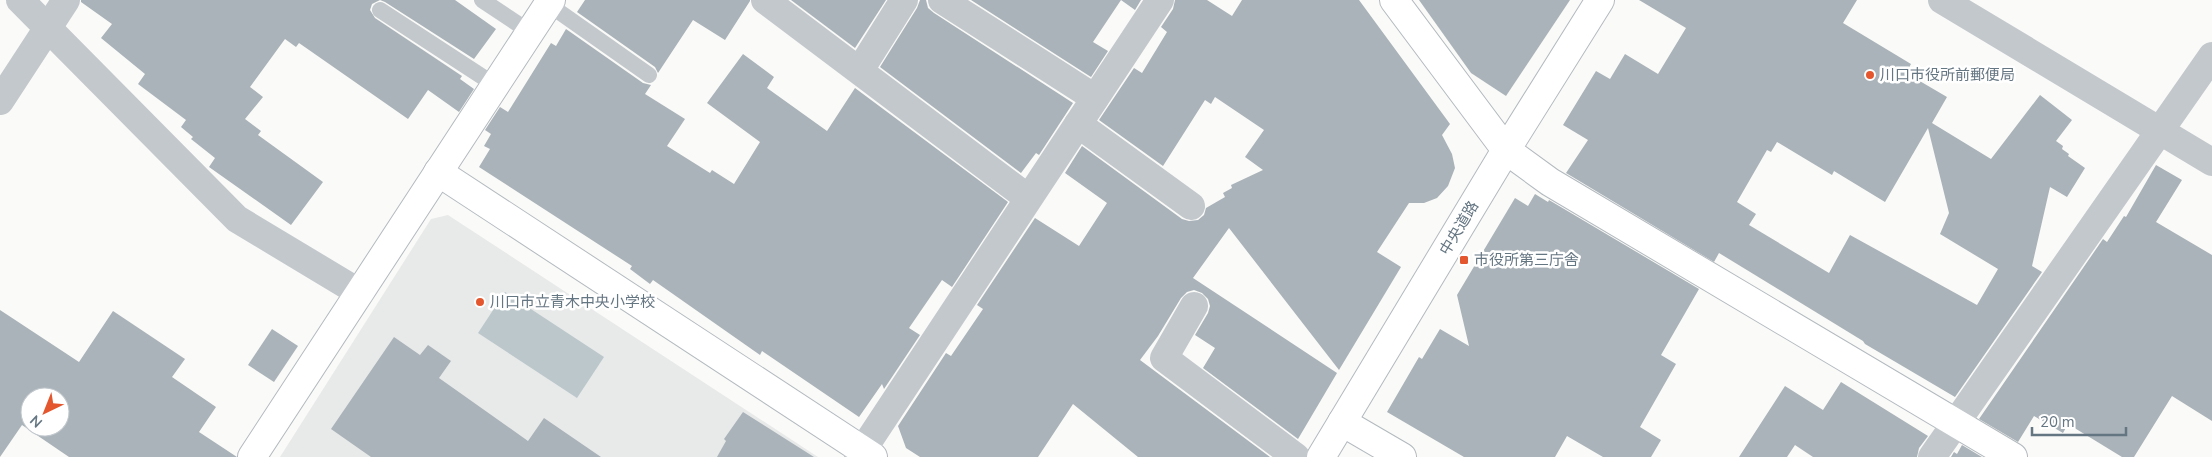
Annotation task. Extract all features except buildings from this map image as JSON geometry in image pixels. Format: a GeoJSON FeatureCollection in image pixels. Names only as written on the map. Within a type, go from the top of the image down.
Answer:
{"type":"FeatureCollection","features":[{"type":"Feature","properties":{"kind":"street"},"geometry":{"type":"LineString","coordinates":[[20,0],[237,218],[360,294]]}},
{"type":"Feature","properties":{"kind":"street"},"geometry":{"type":"LineString","coordinates":[[0,101],[66,0]]}},
{"type":"Feature","properties":{"kind":"street"},"geometry":{"type":"LineString","coordinates":[[765,0],[1028,198]]}},
{"type":"Feature","properties":{"kind":"street"},"geometry":{"type":"LineString","coordinates":[[860,70],[904,0]]}},
{"type":"Feature","properties":{"kind":"street"},"geometry":{"type":"LineString","coordinates":[[942,0],[1095,98]]}},
{"type":"Feature","properties":{"kind":"street"},"geometry":{"type":"LineString","coordinates":[[438,172],[865,455],[1028,198],[1160,0]]}},
{"type":"Feature","properties":{"kind":"street"},"geometry":{"type":"LineString","coordinates":[[1394,0],[1506,150],[1550,182],[2013,457]]}},
{"type":"Feature","properties":{"kind":"street","name":"中央道路"},"geometry":{"type":"LineString","coordinates":[[1321,457],[1506,150],[1600,0]]}},
{"type":"Feature","properties":{"kind":"street"},"geometry":{"type":"LineString","coordinates":[[1942,0],[2212,162]]}},
{"type":"Feature","properties":{"kind":"street"},"geometry":{"type":"LineString","coordinates":[[252,457],[550,2]]}},
{"type":"Feature","properties":{"kind":"street"},"geometry":{"type":"LineString","coordinates":[[1932,457],[2212,56]]}},
{"type":"Feature","properties":{"kind":"street"},"geometry":{"type":"LineString","coordinates":[[1078,124],[1191,206]]}},
{"type":"Feature","properties":{"kind":"street"},"geometry":{"type":"LineString","coordinates":[[1194,306],[1164,358],[1296,457]]}},
{"type":"Feature","properties":{"kind":"street"},"geometry":{"type":"LineString","coordinates":[[1342,422],[1402,457]]}},
{"type":"Feature","properties":{"kind":"lane"},"geometry":{"type":"LineString","coordinates":[[482,0],[530,32]]}},
{"type":"Feature","properties":{"kind":"lane"},"geometry":{"type":"LineString","coordinates":[[550,2],[649,75]]}},
{"type":"Feature","properties":{"kind":"lane"},"geometry":{"type":"LineString","coordinates":[[380,10],[495,85]]}},
{"type":"Feature","properties":{"kind":"shaded area","name":"川口市立青木中央小学校"},"geometry":{"type":"Polygon","coordinates":[[[448,215],[818,457],[280,457],[431,219],[448,215]]]}},
{"type":"Feature","properties":{"kind":"shaded area"},"geometry":{"type":"Polygon","coordinates":[[[505,292],[604,357],[577,398],[478,333],[505,292]]]}},
{"type":"Feature","properties":{"kind":"place","name":"川口市役所前郵便局"},"geometry":{"type":"Point","coordinates":[1870,75]}},
{"type":"Feature","properties":{"kind":"place","name":"市役所第三庁舎"},"geometry":{"type":"Point","coordinates":[1464,260]}},
{"type":"Feature","properties":{"kind":"place","name":"川口市立青木中央小学校"},"geometry":{"type":"Point","coordinates":[480,302]}}]}
